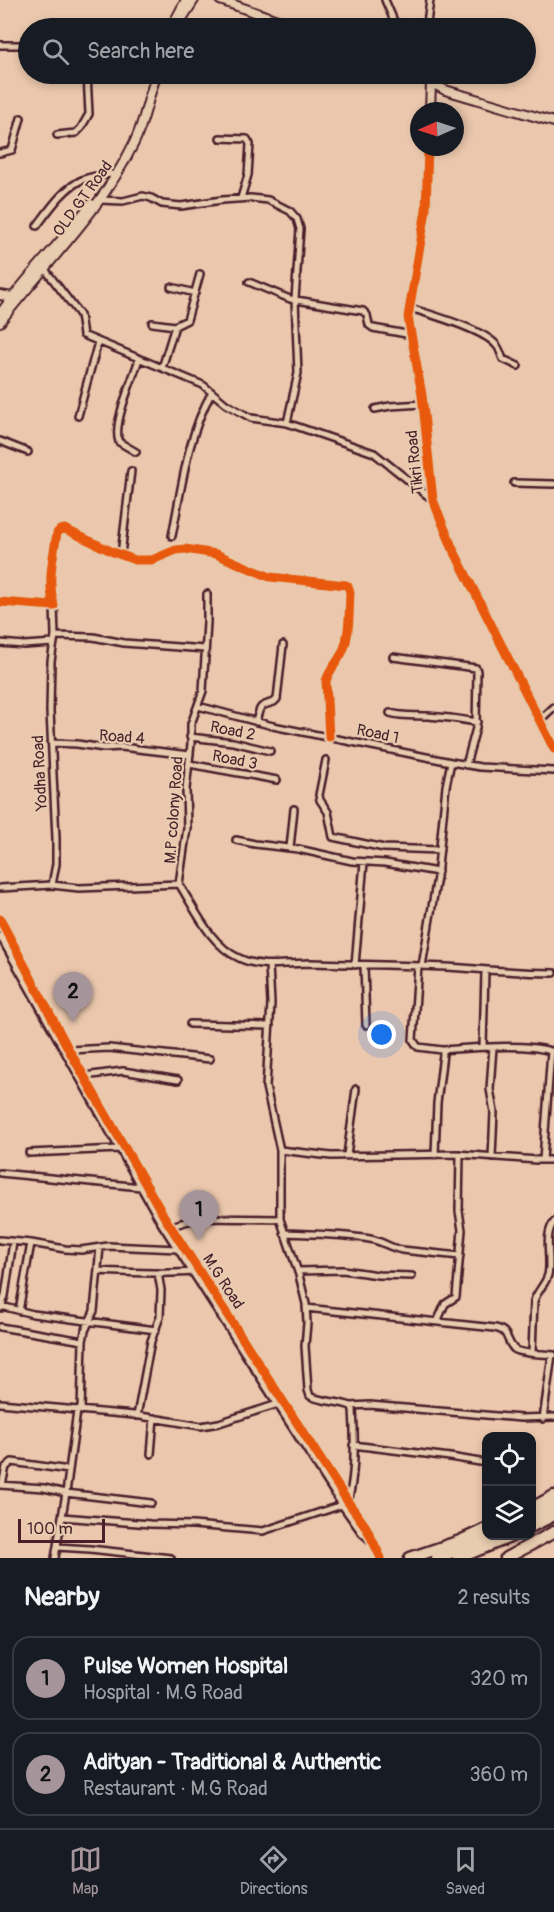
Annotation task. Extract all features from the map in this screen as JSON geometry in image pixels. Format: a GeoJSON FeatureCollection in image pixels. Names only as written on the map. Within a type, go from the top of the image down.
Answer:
{"type":"FeatureCollection","features":[{"type":"Feature","properties":{"kind":"highway"},"geometry":{"type":"LineString","coordinates":[[536,1505],[554,1496]]}},
{"type":"Feature","properties":{"kind":"highway"},"geometry":{"type":"LineString","coordinates":[[536,1514],[554,1505]]}},
{"type":"Feature","properties":{"kind":"highway"},"geometry":{"type":"LineString","coordinates":[[536,1524],[554,1515]]}},
{"type":"Feature","properties":{"kind":"highway"},"geometry":{"type":"LineString","coordinates":[[410,1558],[482,1531]]}},
{"type":"Feature","properties":{"kind":"highway"},"geometry":{"type":"LineString","coordinates":[[506,1558],[554,1532]]}},
{"type":"Feature","properties":{"kind":"highway"},"geometry":{"type":"LineString","coordinates":[[437,1558],[484,1540]]}},
{"type":"Feature","properties":{"kind":"highway"},"geometry":{"type":"LineString","coordinates":[[458,1558],[502,1540]]}},
{"type":"Feature","properties":{"kind":"street"},"geometry":{"type":"LineString","coordinates":[[176,18],[186,0]]}},
{"type":"Feature","properties":{"kind":"street"},"geometry":{"type":"LineString","coordinates":[[182,18],[194,0]]}},
{"type":"Feature","properties":{"kind":"street"},"geometry":{"type":"LineString","coordinates":[[220,0],[271,18]]}},
{"type":"Feature","properties":{"kind":"street"},"geometry":{"type":"LineString","coordinates":[[385,0],[393,18]]}},
{"type":"Feature","properties":{"kind":"street"},"geometry":{"type":"LineString","coordinates":[[428,18],[430,0]]}},
{"type":"Feature","properties":{"kind":"street"},"geometry":{"type":"LineString","coordinates":[[0,45],[18,45]]}},
{"type":"Feature","properties":{"kind":"street"},"geometry":{"type":"LineString","coordinates":[[57,135],[76,133],[86,120],[87,84]]}},
{"type":"Feature","properties":{"kind":"street","name":"OLD GT Road"},"geometry":{"type":"LineString","coordinates":[[0,322],[24,281],[69,232],[112,174],[131,138],[149,84]]}},
{"type":"Feature","properties":{"kind":"street","name":"OLD GT Road"},"geometry":{"type":"LineString","coordinates":[[0,314],[73,236],[100,200],[135,141],[154,84]]}},
{"type":"Feature","properties":{"kind":"street"},"geometry":{"type":"LineString","coordinates":[[430,84],[430,102]]}},
{"type":"Feature","properties":{"kind":"street"},"geometry":{"type":"LineString","coordinates":[[432,84],[445,90],[554,122]]}},
{"type":"Feature","properties":{"kind":"street"},"geometry":{"type":"LineString","coordinates":[[0,153],[12,150],[21,118]]}},
{"type":"Feature","properties":{"kind":"street"},"geometry":{"type":"LineString","coordinates":[[220,138],[247,140],[250,144],[248,175],[241,198]]}},
{"type":"Feature","properties":{"kind":"street","name":"Tikri Road"},"geometry":{"type":"LineString","coordinates":[[428,156],[426,210],[408,317],[423,404],[434,500],[452,547],[554,748]]}},
{"type":"Feature","properties":{"kind":"street"},"geometry":{"type":"LineString","coordinates":[[37,226],[53,204],[73,185],[84,178],[112,174]]}},
{"type":"Feature","properties":{"kind":"street"},"geometry":{"type":"LineString","coordinates":[[100,200],[123,201],[143,196],[162,204],[181,206],[241,198],[268,200],[290,211],[297,219],[300,229],[295,299],[298,373],[287,423]]}},
{"type":"Feature","properties":{"kind":"street"},"geometry":{"type":"LineString","coordinates":[[44,268],[80,315],[83,335],[203,385],[226,404],[251,418],[287,423],[374,453],[434,500]]}},
{"type":"Feature","properties":{"kind":"street"},"geometry":{"type":"LineString","coordinates":[[152,323],[175,326],[187,320],[200,274]]}},
{"type":"Feature","properties":{"kind":"street"},"geometry":{"type":"LineString","coordinates":[[249,282],[295,299],[363,311],[368,315],[369,325],[373,328],[412,335]]}},
{"type":"Feature","properties":{"kind":"street"},"geometry":{"type":"LineString","coordinates":[[171,287],[195,293]]}},
{"type":"Feature","properties":{"kind":"street"},"geometry":{"type":"LineString","coordinates":[[0,295],[14,299]]}},
{"type":"Feature","properties":{"kind":"street"},"geometry":{"type":"LineString","coordinates":[[410,308],[457,323],[485,337],[496,344],[503,359],[518,366]]}},
{"type":"Feature","properties":{"kind":"street"},"geometry":{"type":"LineString","coordinates":[[162,368],[175,326]]}},
{"type":"Feature","properties":{"kind":"street"},"geometry":{"type":"LineString","coordinates":[[78,416],[98,342]]}},
{"type":"Feature","properties":{"kind":"street"},"geometry":{"type":"LineString","coordinates":[[136,452],[119,442],[117,434],[139,359]]}},
{"type":"Feature","properties":{"kind":"street"},"geometry":{"type":"LineString","coordinates":[[172,536],[192,438],[199,416],[212,392]]}},
{"type":"Feature","properties":{"kind":"street"},"geometry":{"type":"LineString","coordinates":[[375,409],[423,404]]}},
{"type":"Feature","properties":{"kind":"street"},"geometry":{"type":"LineString","coordinates":[[0,441],[28,452]]}},
{"type":"Feature","properties":{"kind":"street"},"geometry":{"type":"LineString","coordinates":[[131,471],[121,555],[144,561],[152,560],[176,549],[185,549],[216,554],[270,577],[340,583],[348,586],[350,601],[346,643],[326,681],[329,737]]}},
{"type":"Feature","properties":{"kind":"street"},"geometry":{"type":"LineString","coordinates":[[514,483],[554,484]]}},
{"type":"Feature","properties":{"kind":"street","name":"Yodha Road"},"geometry":{"type":"LineString","coordinates":[[52,885],[56,864],[56,838],[50,680],[55,640],[50,572],[57,533],[66,529],[121,555]]}},
{"type":"Feature","properties":{"kind":"street","name":"M.P colony Road"},"geometry":{"type":"LineString","coordinates":[[52,885],[79,888],[179,884],[187,828],[186,789],[192,717],[203,691],[207,594]]}},
{"type":"Feature","properties":{"kind":"street"},"geometry":{"type":"LineString","coordinates":[[0,602],[54,606]]}},
{"type":"Feature","properties":{"kind":"street"},"geometry":{"type":"LineString","coordinates":[[0,643],[24,645],[93,637],[124,643],[205,649]]}},
{"type":"Feature","properties":{"kind":"street"},"geometry":{"type":"LineString","coordinates":[[256,722],[261,706],[277,699],[283,645]]}},
{"type":"Feature","properties":{"kind":"street"},"geometry":{"type":"LineString","coordinates":[[393,657],[476,668],[477,722],[466,765]]}},
{"type":"Feature","properties":{"kind":"street","name":"Road 1"},"geometry":{"type":"LineString","coordinates":[[198,706],[256,722],[466,765],[554,771]]}},
{"type":"Feature","properties":{"kind":"street"},"geometry":{"type":"LineString","coordinates":[[540,720],[554,707]]}},
{"type":"Feature","properties":{"kind":"street"},"geometry":{"type":"LineString","coordinates":[[390,713],[409,717],[443,717],[477,722]]}},
{"type":"Feature","properties":{"kind":"street","name":"Road 2"},"geometry":{"type":"LineString","coordinates":[[190,737],[233,742],[270,751]]}},
{"type":"Feature","properties":{"kind":"street","name":"Road 4"},"geometry":{"type":"LineString","coordinates":[[51,743],[104,748],[121,747],[190,755]]}},
{"type":"Feature","properties":{"kind":"street"},"geometry":{"type":"LineString","coordinates":[[326,760],[319,795],[328,812],[333,837],[384,848],[440,850]]}},
{"type":"Feature","properties":{"kind":"street"},"geometry":{"type":"LineString","coordinates":[[451,762],[446,786],[438,872],[420,966],[413,1040],[418,1047],[442,1050],[493,1047],[552,1051],[543,1160]]}},
{"type":"Feature","properties":{"kind":"street","name":"Road 3"},"geometry":{"type":"LineString","coordinates":[[189,764],[277,780]]}},
{"type":"Feature","properties":{"kind":"street"},"geometry":{"type":"LineString","coordinates":[[290,848],[294,809]]}},
{"type":"Feature","properties":{"kind":"street"},"geometry":{"type":"LineString","coordinates":[[236,840],[438,872]]}},
{"type":"Feature","properties":{"kind":"street"},"geometry":{"type":"LineString","coordinates":[[354,965],[364,862]]}},
{"type":"Feature","properties":{"kind":"street"},"geometry":{"type":"LineString","coordinates":[[179,884],[217,941],[227,951],[248,962],[269,965],[310,963],[420,966],[554,973]]}},
{"type":"Feature","properties":{"kind":"street"},"geometry":{"type":"LineString","coordinates":[[0,888],[52,885]]}},
{"type":"Feature","properties":{"kind":"street","name":"M.G Road"},"geometry":{"type":"LineString","coordinates":[[0,920],[141,1187],[168,1225],[178,1249],[278,1404],[345,1503]]}},
{"type":"Feature","properties":{"kind":"street","name":"M.G Road"},"geometry":{"type":"LineString","coordinates":[[0,936],[168,1225],[362,1533],[371,1541],[381,1558]]}},
{"type":"Feature","properties":{"kind":"street"},"geometry":{"type":"LineString","coordinates":[[269,965],[271,1003],[266,1087],[280,1150],[280,1219],[298,1271],[306,1308],[305,1371],[310,1396],[351,1406],[370,1405],[543,1419],[554,1417]]}},
{"type":"Feature","properties":{"kind":"street"},"geometry":{"type":"LineString","coordinates":[[364,965],[366,1025]]}},
{"type":"Feature","properties":{"kind":"street"},"geometry":{"type":"LineString","coordinates":[[483,1047],[484,971]]}},
{"type":"Feature","properties":{"kind":"street"},"geometry":{"type":"LineString","coordinates":[[190,1024],[270,1026]]}},
{"type":"Feature","properties":{"kind":"street"},"geometry":{"type":"LineString","coordinates":[[492,1157],[494,1112],[490,1089],[493,1047]]}},
{"type":"Feature","properties":{"kind":"street"},"geometry":{"type":"LineString","coordinates":[[69,1050],[109,1048],[210,1059]]}},
{"type":"Feature","properties":{"kind":"street"},"geometry":{"type":"LineString","coordinates":[[435,1155],[442,1050]]}},
{"type":"Feature","properties":{"kind":"street"},"geometry":{"type":"LineString","coordinates":[[84,1076],[123,1071],[178,1080]]}},
{"type":"Feature","properties":{"kind":"street"},"geometry":{"type":"LineString","coordinates":[[347,1155],[356,1089]]}},
{"type":"Feature","properties":{"kind":"street"},"geometry":{"type":"LineString","coordinates":[[29,1153],[119,1149]]}},
{"type":"Feature","properties":{"kind":"street"},"geometry":{"type":"LineString","coordinates":[[280,1150],[332,1156],[460,1154],[554,1160]]}},
{"type":"Feature","properties":{"kind":"street"},"geometry":{"type":"LineString","coordinates":[[437,1322],[445,1304],[456,1297],[462,1230],[459,1211],[460,1154]]}},
{"type":"Feature","properties":{"kind":"street"},"geometry":{"type":"LineString","coordinates":[[0,1173],[141,1187]]}},
{"type":"Feature","properties":{"kind":"street"},"geometry":{"type":"LineString","coordinates":[[168,1225],[199,1218],[280,1219]]}},
{"type":"Feature","properties":{"kind":"street"},"geometry":{"type":"LineString","coordinates":[[532,1352],[534,1301],[536,1294],[551,1276],[550,1230],[554,1222]]}},
{"type":"Feature","properties":{"kind":"street"},"geometry":{"type":"LineString","coordinates":[[284,1233],[363,1238],[377,1240],[392,1248],[402,1250],[460,1256]]}},
{"type":"Feature","properties":{"kind":"street"},"geometry":{"type":"LineString","coordinates":[[0,1240],[81,1250],[100,1247],[178,1249]]}},
{"type":"Feature","properties":{"kind":"street"},"geometry":{"type":"LineString","coordinates":[[13,1242],[1,1308],[156,1330]]}},
{"type":"Feature","properties":{"kind":"street"},"geometry":{"type":"LineString","coordinates":[[19,1311],[31,1243]]}},
{"type":"Feature","properties":{"kind":"street"},"geometry":{"type":"LineString","coordinates":[[55,1558],[79,1411],[84,1331],[94,1311],[100,1247]]}},
{"type":"Feature","properties":{"kind":"street"},"geometry":{"type":"LineString","coordinates":[[298,1271],[343,1270],[378,1275],[412,1276]]}},
{"type":"Feature","properties":{"kind":"street"},"geometry":{"type":"LineString","coordinates":[[98,1271],[193,1272]]}},
{"type":"Feature","properties":{"kind":"street"},"geometry":{"type":"LineString","coordinates":[[137,1416],[151,1341],[160,1317],[162,1301],[158,1273]]}},
{"type":"Feature","properties":{"kind":"street"},"geometry":{"type":"LineString","coordinates":[[306,1308],[500,1329],[508,1336],[515,1349],[553,1355],[543,1419]]}},
{"type":"Feature","properties":{"kind":"street"},"geometry":{"type":"LineString","coordinates":[[0,1328],[83,1341]]}},
{"type":"Feature","properties":{"kind":"street"},"geometry":{"type":"LineString","coordinates":[[0,1403],[137,1416],[195,1425],[219,1424],[278,1404]]}},
{"type":"Feature","properties":{"kind":"street"},"geometry":{"type":"LineString","coordinates":[[62,1517],[263,1532],[345,1503],[352,1489],[353,1416],[351,1406]]}},
{"type":"Feature","properties":{"kind":"street"},"geometry":{"type":"LineString","coordinates":[[151,1454],[154,1418]]}},
{"type":"Feature","properties":{"kind":"street"},"geometry":{"type":"LineString","coordinates":[[353,1444],[482,1462]]}},
{"type":"Feature","properties":{"kind":"street"},"geometry":{"type":"LineString","coordinates":[[69,1470],[12,1462],[6,1467],[1,1485],[44,1488],[66,1493],[151,1503]]}},
{"type":"Feature","properties":{"kind":"street"},"geometry":{"type":"LineString","coordinates":[[57,1547],[171,1558]]}},
{"type":"Feature","properties":{"kind":"cycle path"},"geometry":{"type":"LineString","coordinates":[[428,156],[426,210],[408,317],[422,395],[433,500],[452,547],[554,749]]}},
{"type":"Feature","properties":{"kind":"cycle path"},"geometry":{"type":"LineString","coordinates":[[0,602],[54,606],[51,587],[52,561],[57,533],[65,529],[135,560],[152,560],[176,550],[185,549],[216,554],[270,577],[346,585],[350,592],[347,637],[343,651],[326,681],[329,737]]}},
{"type":"Feature","properties":{"kind":"cycle path"},"geometry":{"type":"LineString","coordinates":[[0,919],[69,1050],[165,1218],[366,1527],[381,1558]]}},
{"type":"Feature","properties":{"kind":"place","name":"Adityan - Traditional & Authentic"},"geometry":{"type":"Point","coordinates":[73,1022]}},
{"type":"Feature","properties":{"kind":"place","name":"Pulse Women Hospital"},"geometry":{"type":"Point","coordinates":[199,1240]}}]}
